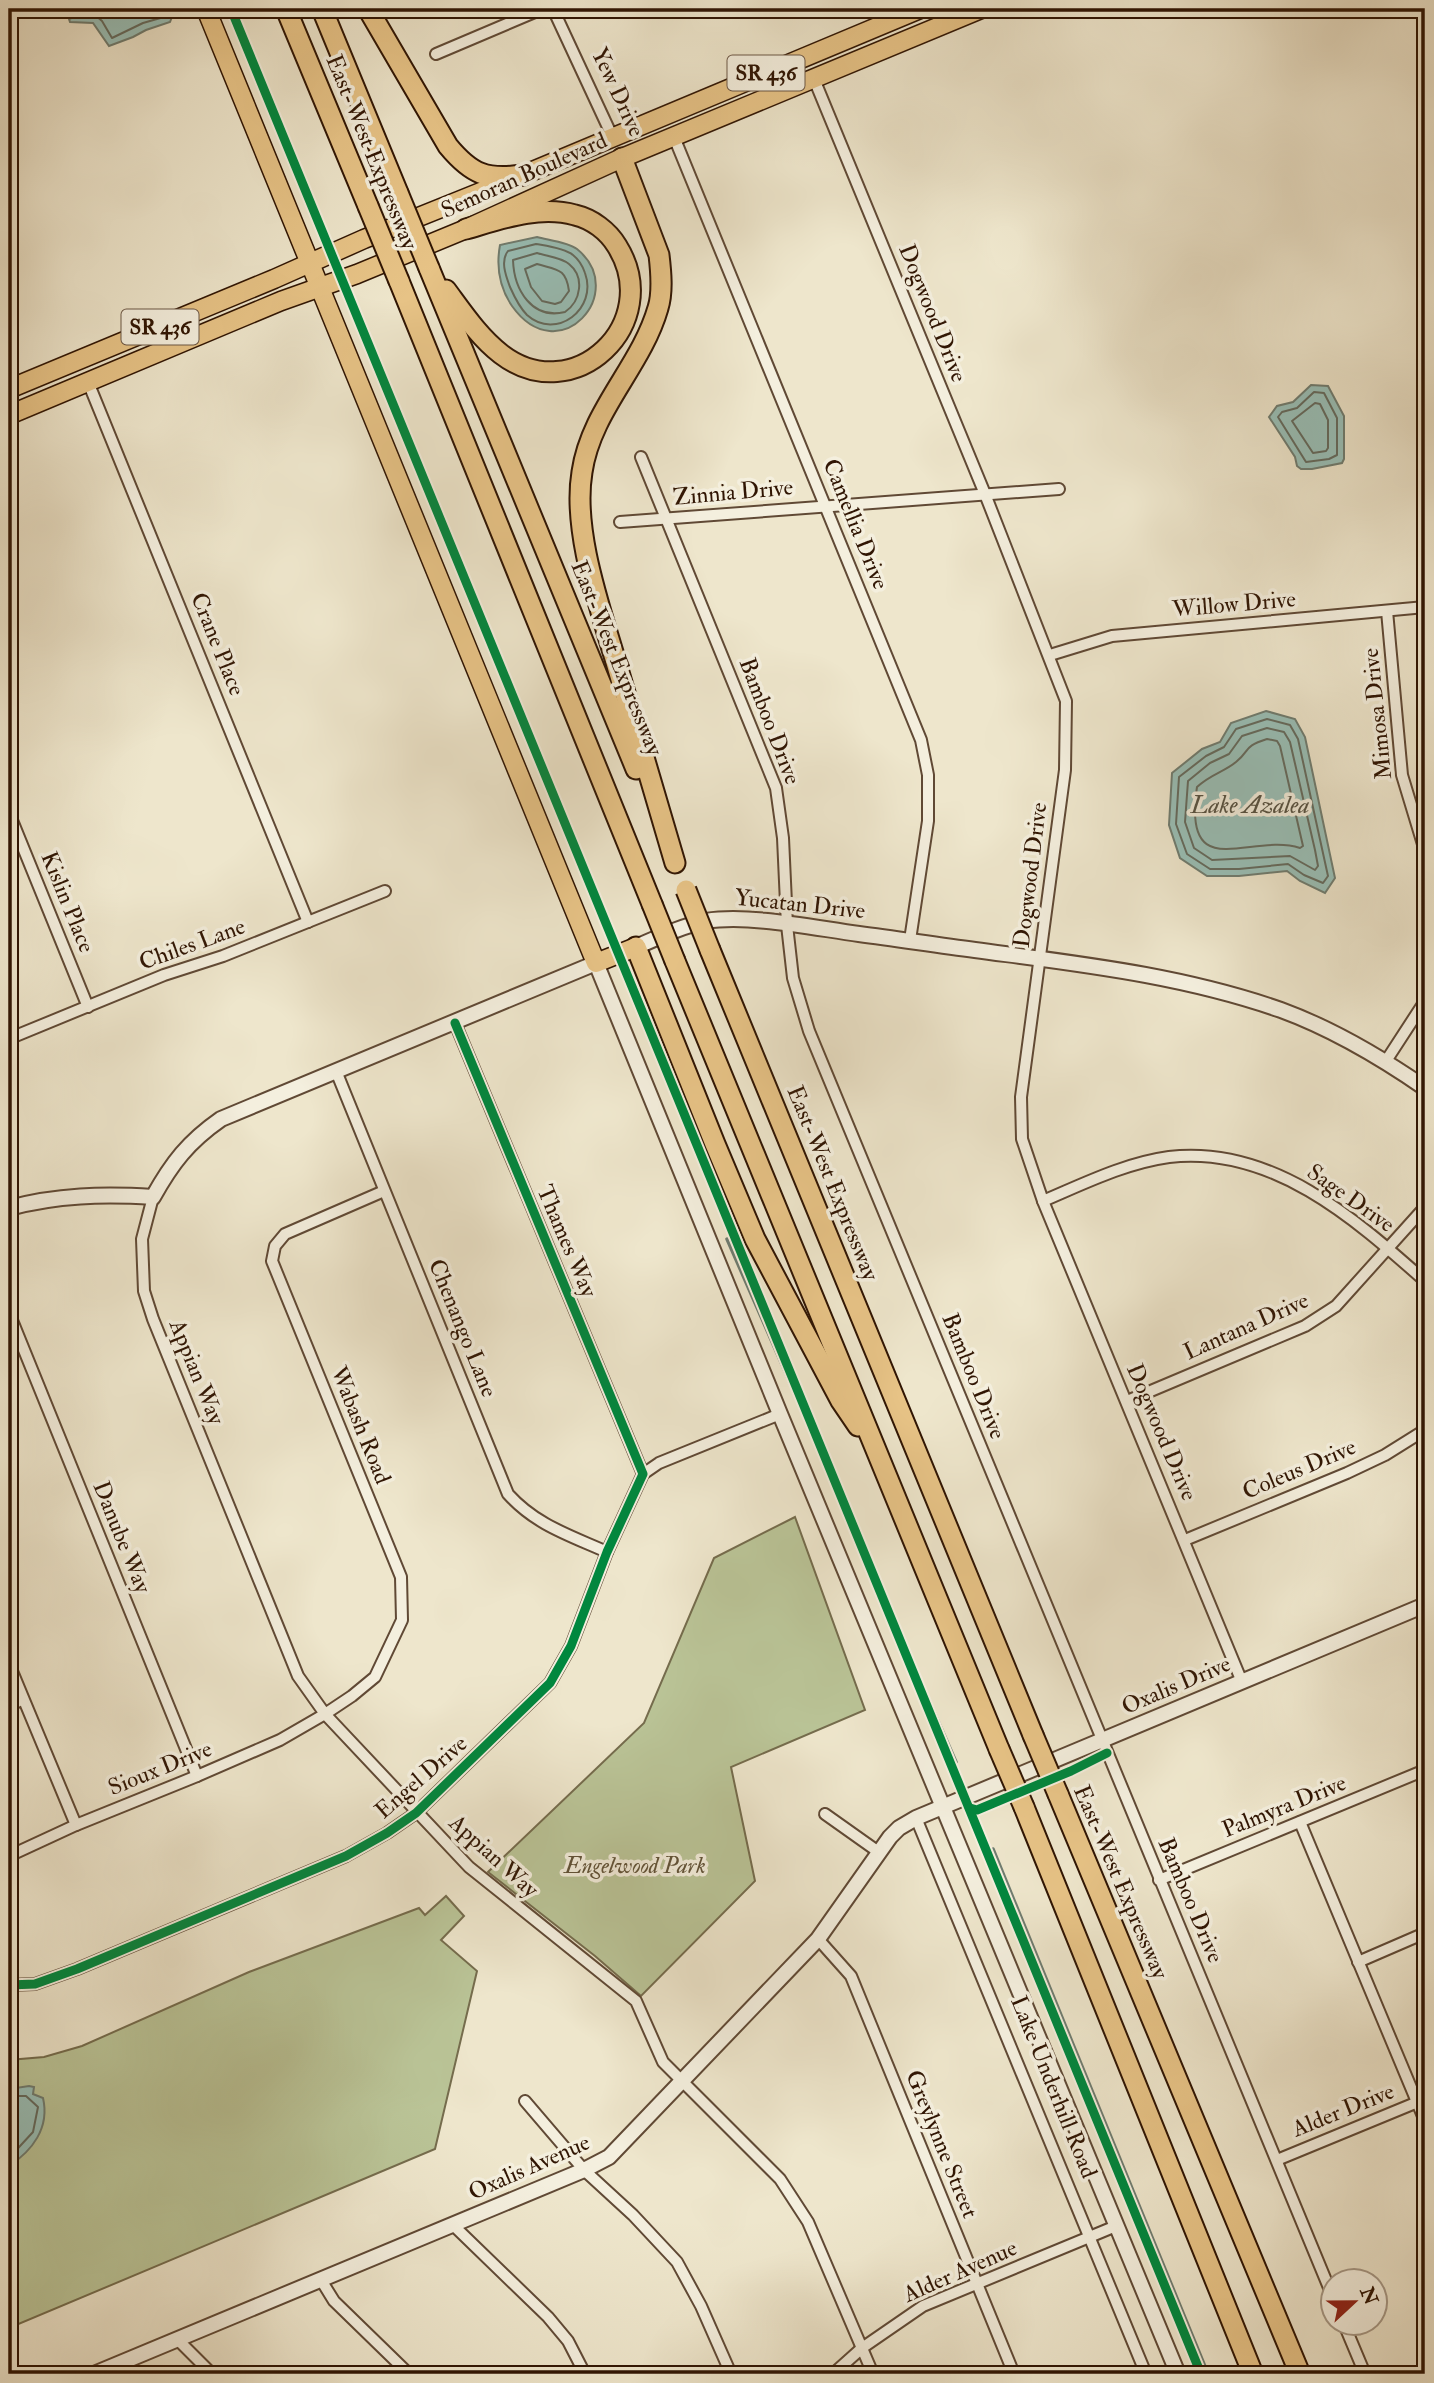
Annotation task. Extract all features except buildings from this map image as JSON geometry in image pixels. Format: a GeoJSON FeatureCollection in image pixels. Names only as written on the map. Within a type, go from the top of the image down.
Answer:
{"type":"FeatureCollection","features":[{"type":"Feature","properties":{"kind":"highway","name":"East-West Expressway"},"geometry":{"type":"LineString","coordinates":[[286,9],[1024,1807],[1253,2374]]}},
{"type":"Feature","properties":{"kind":"highway","name":"East-West Expressway"},"geometry":{"type":"LineString","coordinates":[[322,9],[1033,1735],[1300,2374]]}},
{"type":"Feature","properties":{"kind":"highway"},"geometry":{"type":"LineString","coordinates":[[368,9],[448,146],[460,161],[476,172],[488,176],[501,178],[523,175]]}},
{"type":"Feature","properties":{"kind":"highway"},"geometry":{"type":"LineString","coordinates":[[622,158],[659,256],[661,272],[658,307],[642,345],[596,424],[582,471],[579,504],[584,541],[610,641],[675,863]]}},
{"type":"Feature","properties":{"kind":"highway"},"geometry":{"type":"LineString","coordinates":[[429,268],[483,339],[503,356],[524,368],[548,372],[569,370],[593,360],[613,343],[624,324],[631,301],[630,277],[624,257],[612,238],[594,223],[576,215],[549,211],[517,215],[466,229]]}},
{"type":"Feature","properties":{"kind":"highway"},"geometry":{"type":"LineString","coordinates":[[636,947],[755,1239],[841,1401],[882,1461]]}},
{"type":"Feature","properties":{"kind":"main road","name":"Lake Underhill Road"},"geometry":{"type":"LineString","coordinates":[[206,9],[596,963]]}},
{"type":"Feature","properties":{"kind":"main road","name":"Semoran Boulevard"},"geometry":{"type":"LineString","coordinates":[[9,389],[920,9]]}},
{"type":"Feature","properties":{"kind":"main road","name":"Semoran Boulevard"},"geometry":{"type":"LineString","coordinates":[[9,415],[281,301],[466,229],[622,158],[981,9]]}},
{"type":"Feature","properties":{"kind":"main road","name":"Yew Drive"},"geometry":{"type":"LineString","coordinates":[[613,138],[622,158]]}},
{"type":"Feature","properties":{"kind":"main road","name":"Yucatan Drive"},"geometry":{"type":"LineString","coordinates":[[596,963],[636,947]]}},
{"type":"Feature","properties":{"kind":"street"},"geometry":{"type":"LineString","coordinates":[[436,54],[542,9]]}},
{"type":"Feature","properties":{"kind":"street","name":"Yew Drive"},"geometry":{"type":"LineString","coordinates":[[553,9],[613,138]]}},
{"type":"Feature","properties":{"kind":"street","name":"Dogwood Drive"},"geometry":{"type":"LineString","coordinates":[[814,79],[985,494],[1066,701],[1065,770],[1021,1097],[1022,1139],[1043,1201],[1242,1682]]}},
{"type":"Feature","properties":{"kind":"street","name":"Camellia Drive"},"geometry":{"type":"LineString","coordinates":[[674,137],[921,740],[928,775],[928,821],[910,940]]}},
{"type":"Feature","properties":{"kind":"street","name":"Crane Place"},"geometry":{"type":"LineString","coordinates":[[88,382],[308,922]]}},
{"type":"Feature","properties":{"kind":"street","name":"Bamboo Drive"},"geometry":{"type":"LineString","coordinates":[[641,457],[776,788],[783,838],[787,925],[793,978],[809,1031],[1321,2268]]}},
{"type":"Feature","properties":{"kind":"street","name":"Zinnia Drive"},"geometry":{"type":"LineString","coordinates":[[620,523],[1059,489]]}},
{"type":"Feature","properties":{"kind":"street","name":"Willow Drive"},"geometry":{"type":"LineString","coordinates":[[1050,655],[1112,636],[1425,607]]}},
{"type":"Feature","properties":{"kind":"street","name":"Mimosa Drive"},"geometry":{"type":"LineString","coordinates":[[1387,611],[1402,775],[1425,851]]}},
{"type":"Feature","properties":{"kind":"street","name":"Kislin Place"},"geometry":{"type":"LineString","coordinates":[[9,813],[88,1007]]}},
{"type":"Feature","properties":{"kind":"street","name":"Chiles Lane"},"geometry":{"type":"LineString","coordinates":[[13,1037],[164,975],[223,956],[385,891]]}},
{"type":"Feature","properties":{"kind":"street","name":"Yucatan Drive"},"geometry":{"type":"LineString","coordinates":[[636,947],[681,928],[707,921],[736,919],[910,940],[1161,976],[1222,991],[1283,1011],[1386,1061],[1425,1088]]}},
{"type":"Feature","properties":{"kind":"street","name":"Yucatan Drive"},"geometry":{"type":"LineString","coordinates":[[153,1197],[176,1158],[198,1135],[221,1119],[596,963]]}},
{"type":"Feature","properties":{"kind":"street","name":"Lake Underhill Road"},"geometry":{"type":"LineString","coordinates":[[596,963],[1178,2374]]}},
{"type":"Feature","properties":{"kind":"street"},"geometry":{"type":"LineString","coordinates":[[1386,1061],[1425,1001]]}},
{"type":"Feature","properties":{"kind":"street","name":"Thames Way"},"geometry":{"type":"LineString","coordinates":[[455,1023],[643,1474]]}},
{"type":"Feature","properties":{"kind":"street","name":"Chenango Lane"},"geometry":{"type":"LineString","coordinates":[[336,1071],[508,1494],[524,1512],[541,1523],[607,1552]]}},
{"type":"Feature","properties":{"kind":"street","name":"Sage Drive"},"geometry":{"type":"LineString","coordinates":[[1043,1201],[1123,1168],[1169,1157],[1227,1158],[1278,1174],[1329,1202],[1425,1282]]}},
{"type":"Feature","properties":{"kind":"street","name":"Wabash Road"},"geometry":{"type":"LineString","coordinates":[[325,1714],[374,1677],[402,1620],[401,1577],[272,1261],[275,1246],[285,1234],[384,1191]]}},
{"type":"Feature","properties":{"kind":"street"},"geometry":{"type":"LineString","coordinates":[[9,1208],[62,1197],[153,1197]]}},
{"type":"Feature","properties":{"kind":"street","name":"Appian Way"},"geometry":{"type":"LineString","coordinates":[[153,1197],[142,1239],[144,1291],[298,1676],[325,1714],[469,1867],[636,2001],[663,2062],[780,2179],[808,2222],[873,2374]]}},
{"type":"Feature","properties":{"kind":"street","name":"Lantana Drive"},"geometry":{"type":"LineString","coordinates":[[1126,1401],[1306,1326],[1336,1306],[1425,1207]]}},
{"type":"Feature","properties":{"kind":"street","name":"Danube Way"},"geometry":{"type":"LineString","coordinates":[[9,1313],[197,1776]]}},
{"type":"Feature","properties":{"kind":"street"},"geometry":{"type":"LineString","coordinates":[[643,1474],[659,1463],[780,1414]]}},
{"type":"Feature","properties":{"kind":"street","name":"Coleus Drive"},"geometry":{"type":"LineString","coordinates":[[1185,1540],[1366,1464],[1425,1430]]}},
{"type":"Feature","properties":{"kind":"street","name":"Engel Drive"},"geometry":{"type":"LineString","coordinates":[[9,1985],[35,1984],[77,1969],[320,1867],[387,1833],[416,1813],[550,1683],[571,1646],[607,1552],[643,1474]]}},
{"type":"Feature","properties":{"kind":"street","name":"Oxalis Drive"},"geometry":{"type":"LineString","coordinates":[[944,1806],[1425,1605]]}},
{"type":"Feature","properties":{"kind":"street"},"geometry":{"type":"LineString","coordinates":[[9,1664],[76,1825]]}},
{"type":"Feature","properties":{"kind":"street"},"geometry":{"type":"LineString","coordinates":[[9,1706],[23,1699]]}},
{"type":"Feature","properties":{"kind":"street","name":"Sioux Drive"},"geometry":{"type":"LineString","coordinates":[[9,1856],[76,1825],[280,1740],[325,1714]]}},
{"type":"Feature","properties":{"kind":"street","name":"Palmyra Drive"},"geometry":{"type":"LineString","coordinates":[[1159,1880],[1425,1770]]}},
{"type":"Feature","properties":{"kind":"street","name":"Oxalis Avenue"},"geometry":{"type":"LineString","coordinates":[[93,2374],[584,2170],[609,2157],[818,1939],[899,1828],[944,1806]]}},
{"type":"Feature","properties":{"kind":"street"},"geometry":{"type":"LineString","coordinates":[[825,1814],[880,1853]]}},
{"type":"Feature","properties":{"kind":"street","name":"Lake Underhill Road"},"geometry":{"type":"LineString","coordinates":[[916,1818],[1146,2374]]}},
{"type":"Feature","properties":{"kind":"street"},"geometry":{"type":"LineString","coordinates":[[1300,1822],[1358,1962],[1422,2101],[1425,2120]]}},
{"type":"Feature","properties":{"kind":"street"},"geometry":{"type":"LineString","coordinates":[[1358,1962],[1425,1933]]}},
{"type":"Feature","properties":{"kind":"street","name":"Greylynne Street"},"geometry":{"type":"LineString","coordinates":[[818,1939],[851,1976],[1014,2374]]}},
{"type":"Feature","properties":{"kind":"street"},"geometry":{"type":"LineString","coordinates":[[525,2101],[584,2170],[633,2215],[677,2262],[701,2306],[731,2374]]}},
{"type":"Feature","properties":{"kind":"street","name":"Alder Drive"},"geometry":{"type":"LineString","coordinates":[[1277,2160],[1422,2101]]}},
{"type":"Feature","properties":{"kind":"street"},"geometry":{"type":"LineString","coordinates":[[453,2225],[548,2317],[568,2341],[585,2374]]}},
{"type":"Feature","properties":{"kind":"street","name":"Alder Avenue"},"geometry":{"type":"LineString","coordinates":[[832,2374],[862,2348],[923,2306],[1116,2226]]}},
{"type":"Feature","properties":{"kind":"street"},"geometry":{"type":"LineString","coordinates":[[321,2280],[334,2301],[409,2374]]}},
{"type":"Feature","properties":{"kind":"street"},"geometry":{"type":"LineString","coordinates":[[1350,2338],[1365,2374]]}},
{"type":"Feature","properties":{"kind":"street"},"geometry":{"type":"LineString","coordinates":[[177,2339],[212,2374]]}},
{"type":"Feature","properties":{"kind":"green space","name":"Engelwood Park"},"geometry":{"type":"Polygon","coordinates":[[[795,1517],[865,1710],[731,1767],[755,1881],[641,1996],[595,1956],[488,1872],[644,1723],[714,1558],[795,1517]]]}},
{"type":"Feature","properties":{"kind":"green space"},"geometry":{"type":"Polygon","coordinates":[[[446,1896],[464,1916],[441,1940],[477,1971],[435,2149],[9,2328],[9,2060],[44,2057],[82,2046],[249,1972],[419,1908],[425,1915],[446,1896]]]}},
{"type":"Feature","properties":{"kind":"water"},"geometry":{"type":"Polygon","coordinates":[[[94,9],[175,9],[170,22],[109,46],[93,23],[70,22],[69,19],[94,9]]]}},
{"type":"Feature","properties":{"kind":"water"},"geometry":{"type":"Polygon","coordinates":[[[537,237],[577,249],[591,267],[596,285],[592,303],[582,318],[567,328],[549,331],[530,324],[512,306],[501,284],[498,261],[500,245],[537,237]]]}},
{"type":"Feature","properties":{"kind":"water"},"geometry":{"type":"Polygon","coordinates":[[[1311,385],[1328,386],[1344,416],[1344,459],[1342,463],[1301,469],[1269,417],[1277,406],[1293,402],[1311,385]]]}},
{"type":"Feature","properties":{"kind":"water","name":"Lake Azalea"},"geometry":{"type":"Polygon","coordinates":[[[1266,711],[1295,719],[1305,737],[1335,878],[1325,893],[1300,881],[1287,871],[1207,876],[1180,858],[1169,825],[1172,773],[1202,749],[1220,742],[1231,723],[1266,711]]]}},
{"type":"Feature","properties":{"kind":"water"},"geometry":{"type":"Polygon","coordinates":[[[34,2087],[33,2094],[43,2098],[44,2119],[32,2146],[9,2166],[9,2089],[34,2087]]]}},
{"type":"Feature","properties":{"kind":"waterway"},"geometry":{"type":"LineString","coordinates":[[727,1239],[956,1762]]}},
{"type":"Feature","properties":{"kind":"waterway"},"geometry":{"type":"LineString","coordinates":[[993,1849],[1208,2374]]}},
{"type":"Feature","properties":{"kind":"cycle path"},"geometry":{"type":"LineString","coordinates":[[231,9],[1201,2374]]}},
{"type":"Feature","properties":{"kind":"cycle path"},"geometry":{"type":"LineString","coordinates":[[9,1985],[35,1984],[77,1969],[346,1856],[387,1833],[416,1813],[550,1683],[571,1646],[607,1552],[643,1474],[455,1023]]}},
{"type":"Feature","properties":{"kind":"cycle path"},"geometry":{"type":"LineString","coordinates":[[970,1808],[977,1810],[1107,1753]]}}]}
